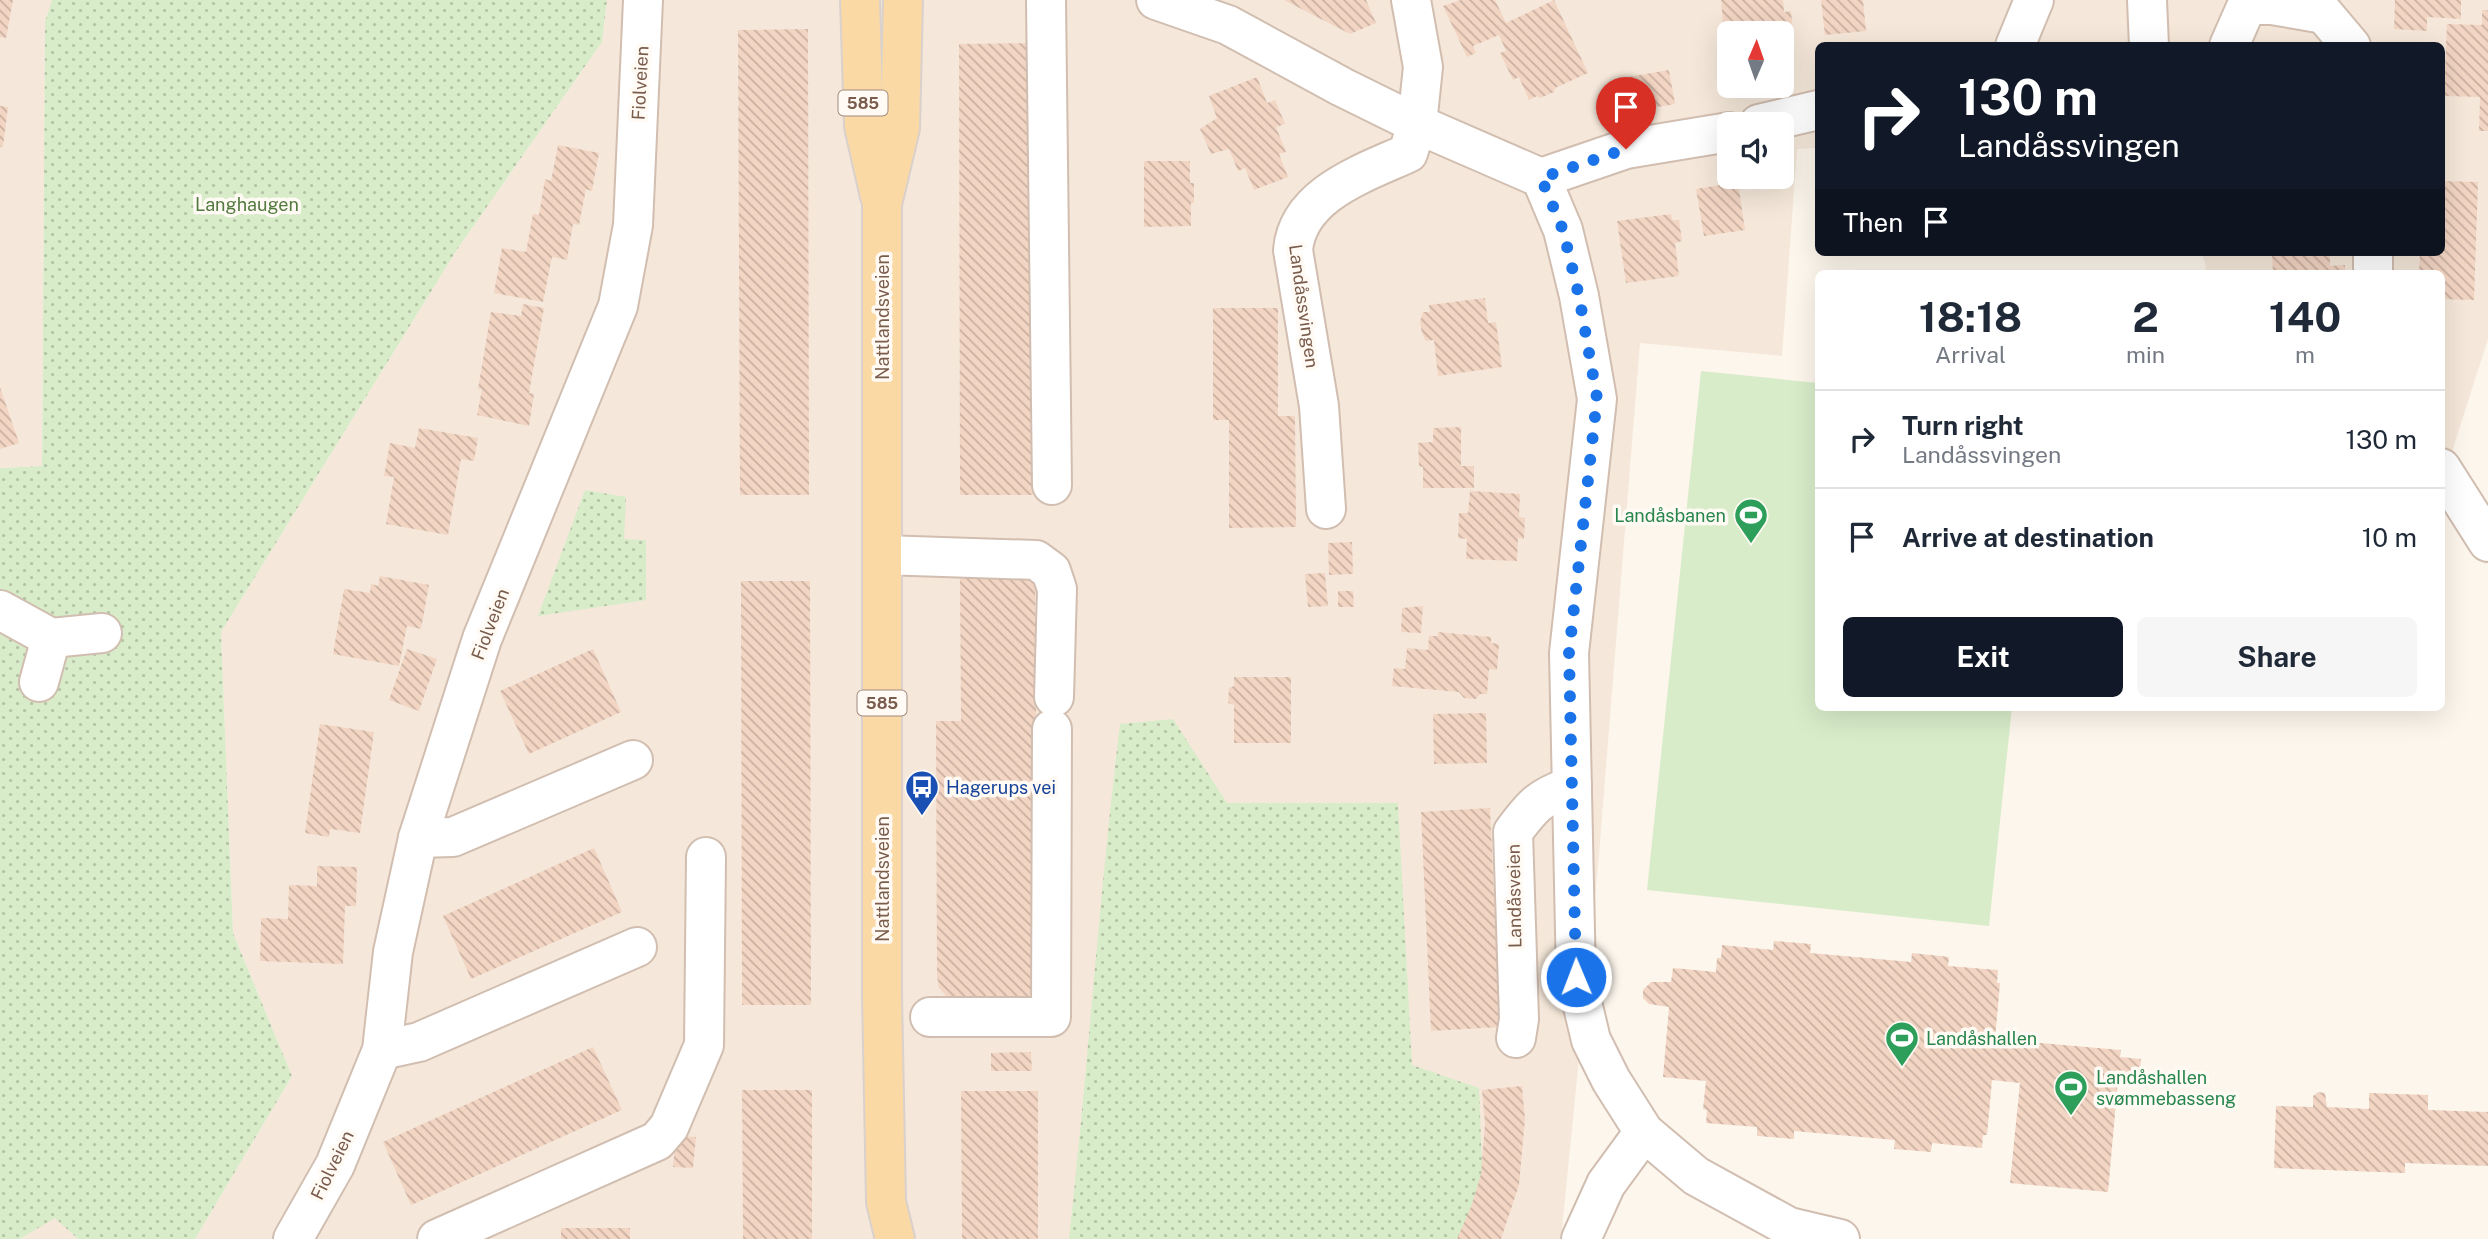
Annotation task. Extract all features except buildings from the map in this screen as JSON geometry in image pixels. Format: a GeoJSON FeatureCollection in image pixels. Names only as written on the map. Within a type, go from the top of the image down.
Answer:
{"type":"FeatureCollection","features":[{"type":"Feature","properties":{"kind":"main road","name":"Nattlandsveien"},"geometry":{"type":"LineString","coordinates":[[860,0],[864,126],[883,204]]}},
{"type":"Feature","properties":{"kind":"main road","name":"Nattlandsveien"},"geometry":{"type":"LineString","coordinates":[[895,1239],[886,1202],[882,994],[883,204],[900,128],[903,0]]}},
{"type":"Feature","properties":{"kind":"main road","name":"Nattlandsveien"},"geometry":{"type":"LineString","coordinates":[[878,1239],[886,1202]]}},
{"type":"Feature","properties":{"kind":"street","name":"Fiolveien"},"geometry":{"type":"LineString","coordinates":[[293,1239],[335,1165],[382,1050],[393,952],[418,838],[482,639],[618,306],[633,225],[643,0]]}},
{"type":"Feature","properties":{"kind":"street"},"geometry":{"type":"LineString","coordinates":[[1046,0],[1052,485]]}},
{"type":"Feature","properties":{"kind":"street"},"geometry":{"type":"LineString","coordinates":[[1156,0],[1228,25],[1416,124],[1541,178],[1626,149],[1717,134]]}},
{"type":"Feature","properties":{"kind":"street"},"geometry":{"type":"LineString","coordinates":[[1411,0],[1423,67],[1416,124]]}},
{"type":"Feature","properties":{"kind":"street"},"geometry":{"type":"LineString","coordinates":[[2017,42],[2034,0]]}},
{"type":"Feature","properties":{"kind":"street"},"geometry":{"type":"LineString","coordinates":[[2147,0],[2149,42]]}},
{"type":"Feature","properties":{"kind":"street"},"geometry":{"type":"LineString","coordinates":[[2232,42],[2247,3],[2324,14],[2348,42]]}},
{"type":"Feature","properties":{"kind":"street"},"geometry":{"type":"LineString","coordinates":[[1794,116],[1815,111]]}},
{"type":"Feature","properties":{"kind":"street","name":"Landåssvingen"},"geometry":{"type":"LineString","coordinates":[[1326,509],[1319,406],[1293,250],[1294,237],[1303,218],[1336,185],[1408,153],[1416,124]]}},
{"type":"Feature","properties":{"kind":"street"},"geometry":{"type":"LineString","coordinates":[[1541,178],[1563,230],[1579,296],[1597,398],[1569,653],[1576,977],[1591,1040],[1611,1080],[1644,1132],[1696,1176],[1787,1233],[1840,1239]]}},
{"type":"Feature","properties":{"kind":"street"},"geometry":{"type":"LineString","coordinates":[[2445,474],[2488,542]]}},
{"type":"Feature","properties":{"kind":"street"},"geometry":{"type":"LineString","coordinates":[[882,555],[1036,560],[1051,571],[1057,589],[1053,713],[1051,1017],[930,1017]]}},
{"type":"Feature","properties":{"kind":"street"},"geometry":{"type":"LineString","coordinates":[[0,610],[51,638],[102,633]]}},
{"type":"Feature","properties":{"kind":"street"},"geometry":{"type":"LineString","coordinates":[[39,682],[51,638]]}},
{"type":"Feature","properties":{"kind":"street"},"geometry":{"type":"LineString","coordinates":[[418,838],[453,836],[633,760]]}},
{"type":"Feature","properties":{"kind":"street","name":"Landåsveien"},"geometry":{"type":"LineString","coordinates":[[1516,1038],[1518,1019],[1513,832],[1543,797],[1572,786]]}},
{"type":"Feature","properties":{"kind":"street"},"geometry":{"type":"LineString","coordinates":[[437,1239],[657,1141],[668,1127],[704,1045],[706,857]]}},
{"type":"Feature","properties":{"kind":"street"},"geometry":{"type":"LineString","coordinates":[[382,1050],[419,1042],[637,947]]}},
{"type":"Feature","properties":{"kind":"street"},"geometry":{"type":"LineString","coordinates":[[1581,1239],[1606,1184],[1644,1132]]}},
{"type":"Feature","properties":{"kind":"shaded area"},"geometry":{"type":"Polygon","coordinates":[[[0,0],[52,0],[45,22],[42,466],[0,468],[0,0]]]}},
{"type":"Feature","properties":{"kind":"shaded area"},"geometry":{"type":"Polygon","coordinates":[[[607,0],[2488,0],[2488,339],[2445,473],[2445,270],[2205,270],[2202,256],[2445,256],[2445,42],[1815,42],[1815,148],[1797,149],[1782,356],[1640,343],[1598,867],[1561,1239],[195,1239],[292,1076],[233,933],[221,632],[456,251],[602,42],[607,0]]]}},
{"type":"Feature","properties":{"kind":"shaded area"},"geometry":{"type":"Polygon","coordinates":[[[55,1217],[78,1239],[20,1239],[55,1217]]]}},
{"type":"Feature","properties":{"kind":"green space","name":"Langhaugen"},"geometry":{"type":"Polygon","coordinates":[[[52,0],[607,0],[602,42],[456,251],[221,632],[233,933],[292,1076],[195,1239],[78,1239],[55,1218],[20,1239],[0,1239],[0,468],[42,466],[45,22],[52,0]]]}},
{"type":"Feature","properties":{"kind":"green space","name":"Landåsbanen"},"geometry":{"type":"Polygon","coordinates":[[[1701,371],[1815,383],[1815,711],[2012,711],[1989,926],[1647,890],[1701,371]]]}},
{"type":"Feature","properties":{"kind":"green space"},"geometry":{"type":"Polygon","coordinates":[[[585,490],[626,497],[624,539],[646,540],[646,600],[538,616],[585,490]]]}},
{"type":"Feature","properties":{"kind":"green space"},"geometry":{"type":"Polygon","coordinates":[[[1173,719],[1227,803],[1398,803],[1412,1065],[1479,1088],[1485,1239],[1069,1239],[1120,724],[1173,719]]]}},
{"type":"Feature","properties":{"kind":"place","name":"Landåsbanen"},"geometry":{"type":"Point","coordinates":[1751,545]}},
{"type":"Feature","properties":{"kind":"place","name":"Hagerups vei"},"geometry":{"type":"Point","coordinates":[922,817]}},
{"type":"Feature","properties":{"kind":"place","name":"Landåshallen"},"geometry":{"type":"Point","coordinates":[1902,1068]}},
{"type":"Feature","properties":{"kind":"place","name":"Landåshallen svømmebasseng"},"geometry":{"type":"Point","coordinates":[2071,1117]}},
{"type":"Feature","properties":{"kind":"route"},"geometry":{"type":"LineString","coordinates":[[1576,977],[1569,653],[1597,398],[1579,296],[1563,230],[1541,178],[1626,149]]}}]}
